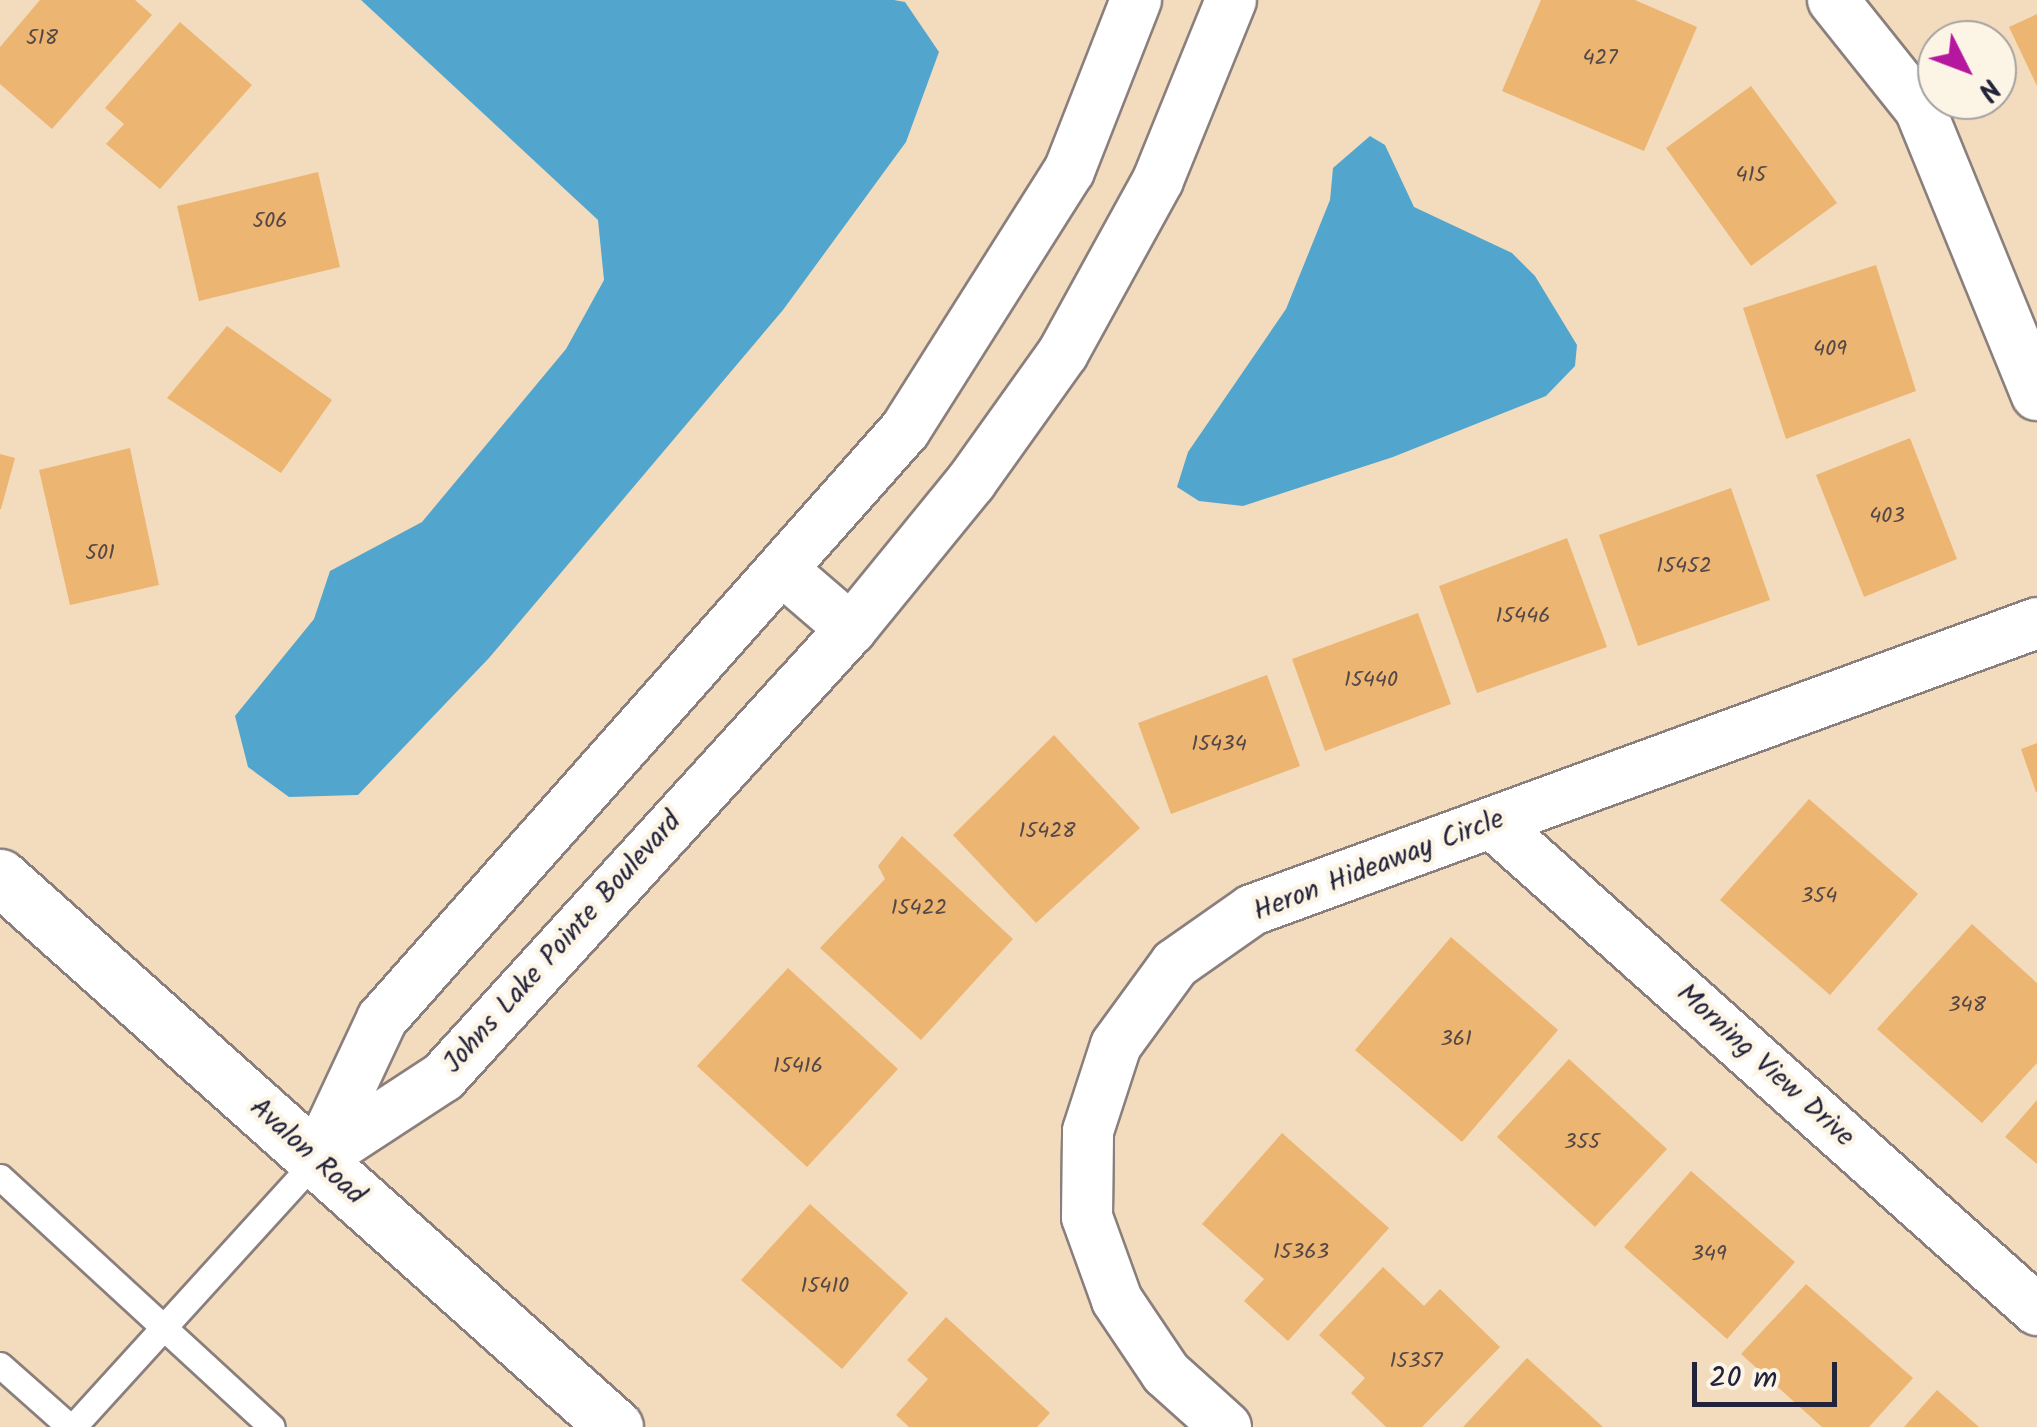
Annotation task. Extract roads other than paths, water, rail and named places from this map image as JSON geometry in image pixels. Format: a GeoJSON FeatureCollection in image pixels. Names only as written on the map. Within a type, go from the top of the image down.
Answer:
{"type":"FeatureCollection","features":[{"type":"Feature","properties":{"kind":"main road","name":"Avalon Road"},"geometry":{"type":"LineString","coordinates":[[0,877],[615,1427]]}},
{"type":"Feature","properties":{"kind":"street"},"geometry":{"type":"LineString","coordinates":[[316,1160],[382,1020],[786,572],[905,430],[991,303],[1068,171],[1136,0]]}},
{"type":"Feature","properties":{"kind":"street","name":"Johns Lake Pointe Boulevard"},"geometry":{"type":"LineString","coordinates":[[316,1160],[443,1076],[850,629],[1063,353],[1158,180],[1230,0]]}},
{"type":"Feature","properties":{"kind":"street"},"geometry":{"type":"LineString","coordinates":[[1833,0],[1920,109],[2037,395]]}},
{"type":"Feature","properties":{"kind":"street"},"geometry":{"type":"LineString","coordinates":[[786,572],[850,629]]}},
{"type":"Feature","properties":{"kind":"street","name":"Heron Hideaway Circle"},"geometry":{"type":"LineString","coordinates":[[1226,1427],[1166,1373],[1127,1314],[1087,1217],[1088,1131],[1116,1045],[1175,964],[1252,910],[2037,624]]}},
{"type":"Feature","properties":{"kind":"street","name":"Morning View Drive"},"geometry":{"type":"LineString","coordinates":[[1492,823],[2037,1310]]}},
{"type":"Feature","properties":{"kind":"lane"},"geometry":{"type":"LineString","coordinates":[[0,1365],[71,1427],[316,1160]]}},
{"type":"Feature","properties":{"kind":"lane"},"geometry":{"type":"LineString","coordinates":[[0,1178],[164,1327],[261,1423]]}},
{"type":"Feature","properties":{"kind":"water"},"geometry":{"type":"Polygon","coordinates":[[[361,0],[894,0],[905,2],[939,52],[906,142],[783,310],[489,658],[358,795],[289,797],[248,767],[235,716],[314,619],[330,571],[422,522],[566,349],[604,280],[598,220],[361,0]]]}},
{"type":"Feature","properties":{"kind":"water"},"geometry":{"type":"Polygon","coordinates":[[[1370,136],[1385,145],[1414,207],[1512,253],[1535,276],[1577,345],[1575,366],[1546,396],[1393,457],[1243,506],[1199,501],[1177,487],[1188,452],[1286,309],[1330,200],[1333,168],[1370,136]]]}}]}
